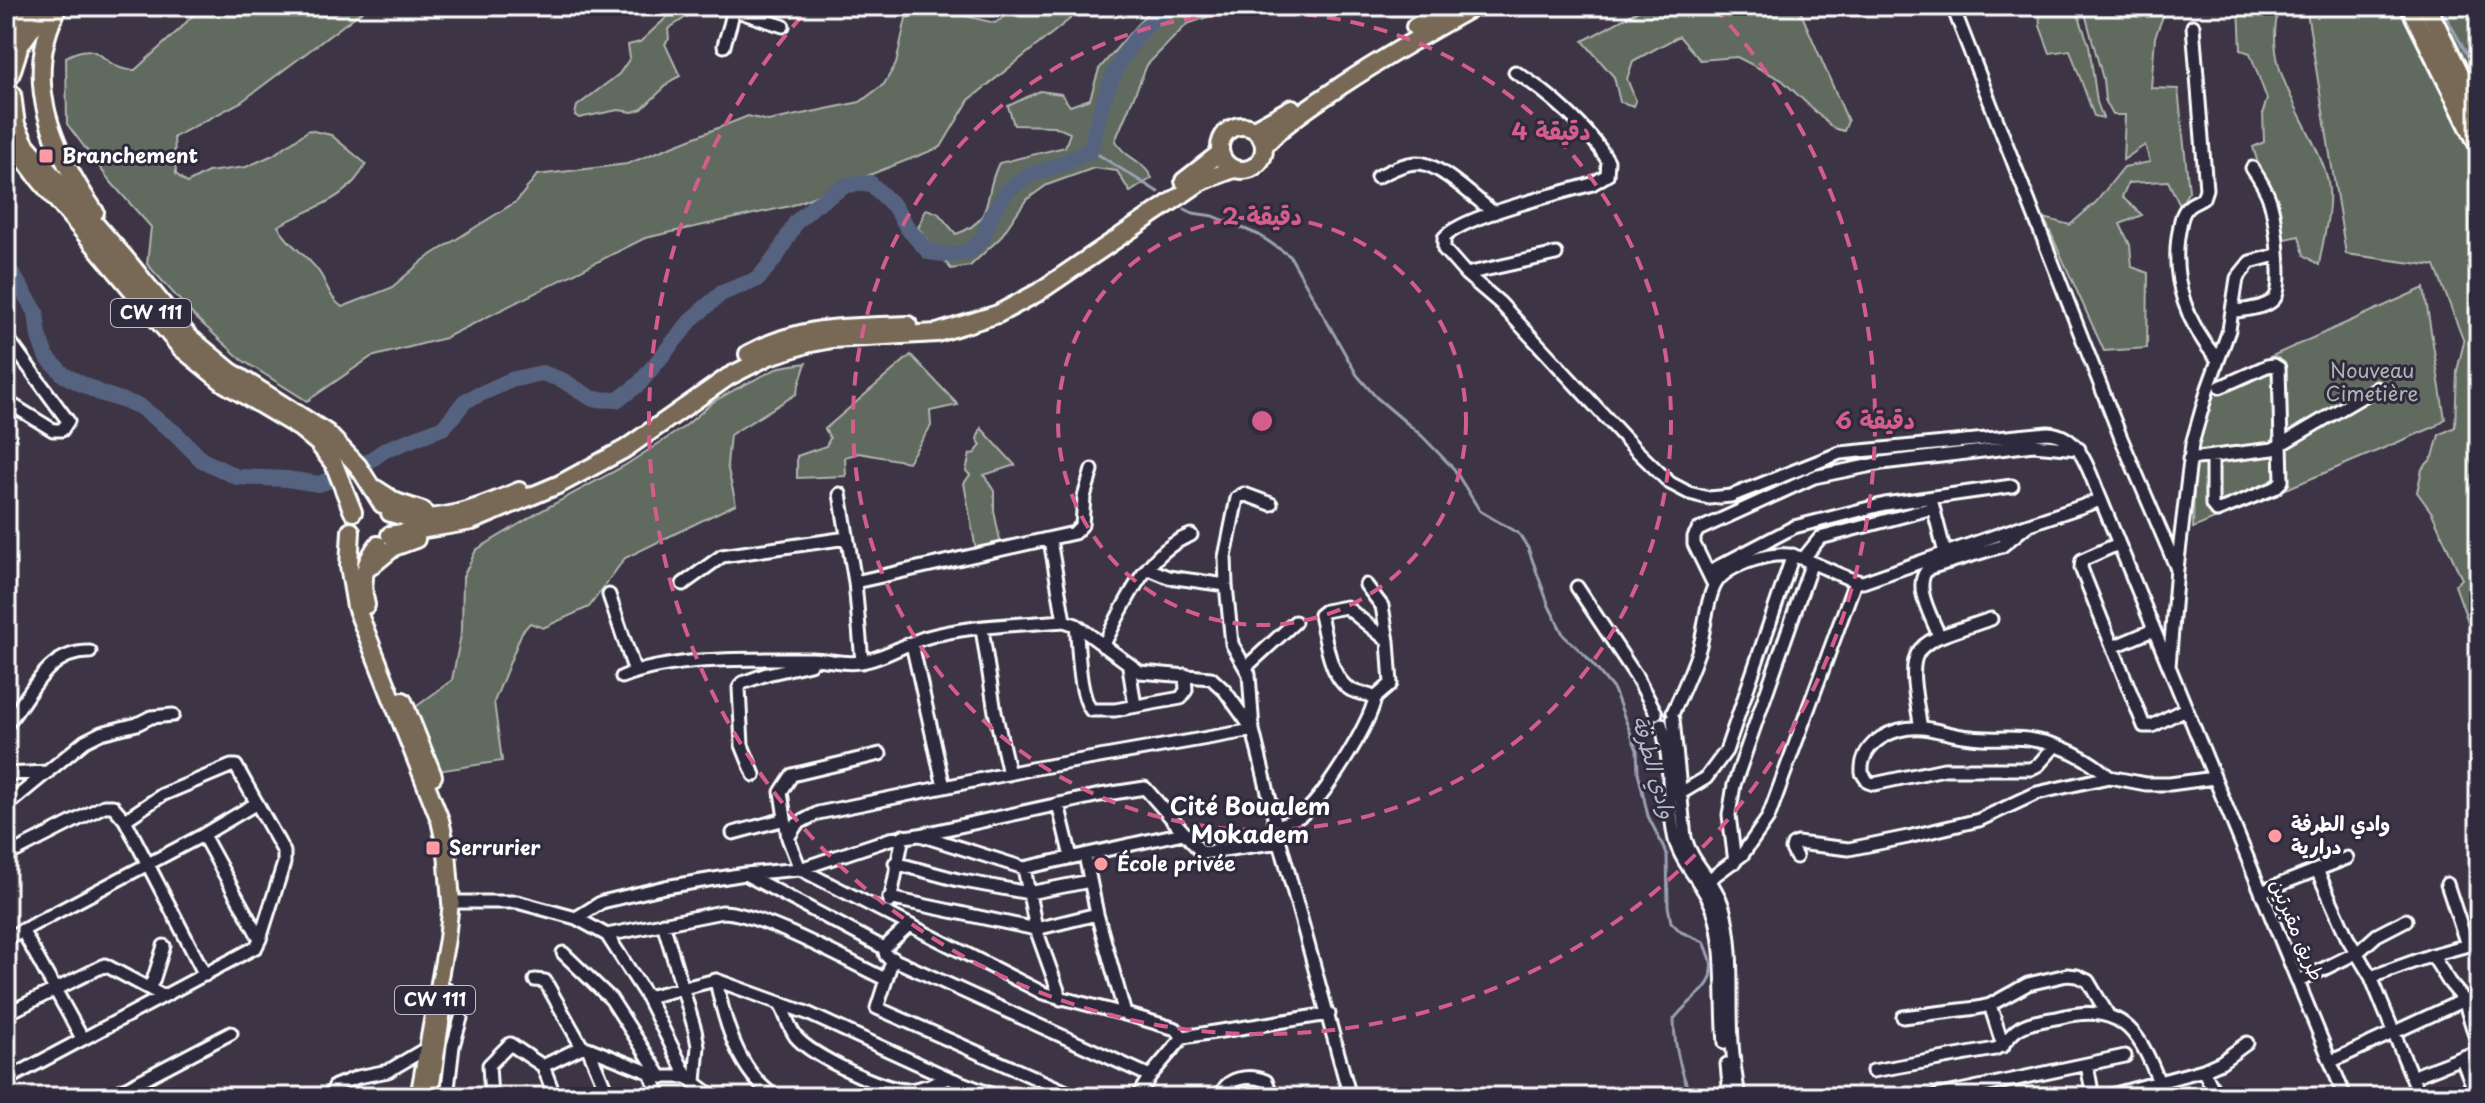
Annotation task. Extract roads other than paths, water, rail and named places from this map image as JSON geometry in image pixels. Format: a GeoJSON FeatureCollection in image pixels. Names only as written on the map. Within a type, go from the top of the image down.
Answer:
{"type":"FeatureCollection","features":[{"type":"Feature","properties":{"kind":"highway"},"geometry":{"type":"LineString","coordinates":[[6,42],[34,6]]}},
{"type":"Feature","properties":{"kind":"highway"},"geometry":{"type":"LineString","coordinates":[[48,6],[20,45],[8,74],[14,85],[9,97],[22,139],[200,348],[245,382],[317,426],[336,452],[368,481],[411,508],[450,520]]}},
{"type":"Feature","properties":{"kind":"highway"},"geometry":{"type":"LineString","coordinates":[[59,6],[46,38],[41,66],[49,127],[68,171],[124,257]]}},
{"type":"Feature","properties":{"kind":"highway"},"geometry":{"type":"LineString","coordinates":[[1254,129],[1281,116],[1385,45],[1451,6]]}},
{"type":"Feature","properties":{"kind":"highway"},"geometry":{"type":"LineString","coordinates":[[1264,146],[1285,126],[1340,87],[1475,6]]}},
{"type":"Feature","properties":{"kind":"highway"},"geometry":{"type":"LineString","coordinates":[[2409,6],[2479,147]]}},
{"type":"Feature","properties":{"kind":"highway"},"geometry":{"type":"LineString","coordinates":[[2427,6],[2479,112]]}},
{"type":"Feature","properties":{"kind":"highway"},"geometry":{"type":"LineString","coordinates":[[1239,126],[1254,129],[1261,136],[1264,146],[1261,160],[1254,167],[1244,170],[1226,164],[1220,153],[1222,137],[1229,129],[1239,126]]}},
{"type":"Feature","properties":{"kind":"highway","name":"CW 111"},"geometry":{"type":"LineString","coordinates":[[6,134],[68,214],[187,354],[224,383],[336,452],[353,512]]}},
{"type":"Feature","properties":{"kind":"highway"},"geometry":{"type":"LineString","coordinates":[[1220,153],[1116,228],[1001,301],[933,323],[830,328],[770,343],[717,372],[649,420],[570,467],[501,498],[450,520],[384,540],[365,544],[351,531],[353,512],[366,503],[420,519],[450,520],[494,513],[580,473],[648,434],[728,377],[769,356],[832,339],[937,333],[998,314],[1037,293],[1195,186],[1234,169]]}},
{"type":"Feature","properties":{"kind":"highway"},"geometry":{"type":"LineString","coordinates":[[368,481],[393,524],[368,560],[363,577],[363,594],[375,634],[449,818],[458,860],[455,902]]}},
{"type":"Feature","properties":{"kind":"highway"},"geometry":{"type":"LineString","coordinates":[[363,577],[375,561],[394,547],[439,533],[450,520]]}},
{"type":"Feature","properties":{"kind":"highway","name":"CW 111"},"geometry":{"type":"LineString","coordinates":[[351,531],[349,566],[356,607],[440,820],[455,902]]}},
{"type":"Feature","properties":{"kind":"main road","name":"CW 111"},"geometry":{"type":"LineString","coordinates":[[418,1097],[455,902]]}},
{"type":"Feature","properties":{"kind":"main road"},"geometry":{"type":"LineString","coordinates":[[430,1097],[455,902]]}},
{"type":"Feature","properties":{"kind":"street"},"geometry":{"type":"LineString","coordinates":[[733,6],[740,12],[783,26]]}},
{"type":"Feature","properties":{"kind":"street"},"geometry":{"type":"LineString","coordinates":[[724,46],[731,30],[733,6]]}},
{"type":"Feature","properties":{"kind":"street"},"geometry":{"type":"LineString","coordinates":[[1954,10],[2121,438],[2177,569]]}},
{"type":"Feature","properties":{"kind":"street"},"geometry":{"type":"LineString","coordinates":[[2193,26],[2206,192],[2203,198],[2189,205],[2184,212],[2177,247],[2177,267],[2179,286],[2193,326],[2217,359]]}},
{"type":"Feature","properties":{"kind":"street"},"geometry":{"type":"LineString","coordinates":[[1515,72],[1536,84],[1583,130],[1603,153],[1609,169],[1603,179],[1592,184],[1494,213],[1452,230],[1444,238],[1444,249],[1466,274],[1500,303],[1662,476],[1679,489],[1699,496],[1731,496],[1840,453],[2048,433],[2062,435],[2079,449]]}},
{"type":"Feature","properties":{"kind":"street"},"geometry":{"type":"LineString","coordinates":[[1377,177],[1416,163],[1431,166],[1494,213]]}},
{"type":"Feature","properties":{"kind":"street"},"geometry":{"type":"LineString","coordinates":[[2232,312],[2260,307],[2274,299],[2280,285],[2270,201],[2252,168]]}},
{"type":"Feature","properties":{"kind":"street"},"geometry":{"type":"LineString","coordinates":[[1466,274],[1556,254]]}},
{"type":"Feature","properties":{"kind":"street"},"geometry":{"type":"LineString","coordinates":[[2169,670],[2189,459],[2217,359],[2229,330],[2235,284],[2240,272],[2250,262],[2276,255]]}},
{"type":"Feature","properties":{"kind":"street"},"geometry":{"type":"LineString","coordinates":[[6,336],[68,421],[62,430],[53,430],[6,401]]}},
{"type":"Feature","properties":{"kind":"street"},"geometry":{"type":"LineString","coordinates":[[2212,457],[2212,505],[2219,511],[2278,486],[2283,478],[2281,375],[2277,366],[2267,366],[2220,387]]}},
{"type":"Feature","properties":{"kind":"street"},"geometry":{"type":"LineString","coordinates":[[2189,459],[2261,452],[2281,446],[2377,388]]}},
{"type":"Feature","properties":{"kind":"street"},"geometry":{"type":"LineString","coordinates":[[1714,585],[1694,544],[1698,530],[1814,477],[1882,463],[2033,445],[2079,449]]}},
{"type":"Feature","properties":{"kind":"street","name":"طريق مقبرتين"},"geometry":{"type":"LineString","coordinates":[[2079,449],[2345,1097]]}},
{"type":"Feature","properties":{"kind":"street"},"geometry":{"type":"LineString","coordinates":[[855,582],[1050,540],[1080,530],[1084,497],[1092,470]]}},
{"type":"Feature","properties":{"kind":"street"},"geometry":{"type":"LineString","coordinates":[[1681,793],[1706,778],[1726,751],[1803,559],[1820,538],[1932,503],[2012,486]]}},
{"type":"Feature","properties":{"kind":"street"},"geometry":{"type":"LineString","coordinates":[[840,494],[855,582],[862,662]]}},
{"type":"Feature","properties":{"kind":"street"},"geometry":{"type":"LineString","coordinates":[[1271,504],[1244,494],[1237,498],[1225,557],[1232,644],[1246,667],[1253,730],[1280,842],[1350,1097]]}},
{"type":"Feature","properties":{"kind":"street"},"geometry":{"type":"LineString","coordinates":[[1730,1097],[1717,924],[1707,895],[1677,847],[1672,820],[1666,717],[1699,649],[1714,585],[1722,576],[1774,553],[1803,559],[1839,572],[1855,582],[1863,582],[2101,500]]}},
{"type":"Feature","properties":{"kind":"street"},"geometry":{"type":"LineString","coordinates":[[1708,572],[1794,527],[1885,504],[1932,503]]}},
{"type":"Feature","properties":{"kind":"street"},"geometry":{"type":"LineString","coordinates":[[1932,503],[1945,553]]}},
{"type":"Feature","properties":{"kind":"street"},"geometry":{"type":"LineString","coordinates":[[1939,636],[1921,585],[1924,572],[2002,546],[2029,524]]}},
{"type":"Feature","properties":{"kind":"street"},"geometry":{"type":"LineString","coordinates":[[1103,646],[1137,581],[1165,551],[1191,535]]}},
{"type":"Feature","properties":{"kind":"street"},"geometry":{"type":"LineString","coordinates":[[683,584],[722,556],[847,538]]}},
{"type":"Feature","properties":{"kind":"street"},"geometry":{"type":"LineString","coordinates":[[1050,540],[1088,707],[1095,712],[1183,697],[1185,675]]}},
{"type":"Feature","properties":{"kind":"street"},"geometry":{"type":"LineString","coordinates":[[2118,544],[2082,560],[2081,568],[2144,726],[2152,726],[2185,709]]}},
{"type":"Feature","properties":{"kind":"street"},"geometry":{"type":"LineString","coordinates":[[1735,862],[1729,815],[1734,785],[1803,559]]}},
{"type":"Feature","properties":{"kind":"street"},"geometry":{"type":"LineString","coordinates":[[1149,569],[1168,577],[1226,585]]}},
{"type":"Feature","properties":{"kind":"street"},"geometry":{"type":"LineString","coordinates":[[1710,879],[1735,862],[1768,818],[1855,582]]}},
{"type":"Feature","properties":{"kind":"street"},"geometry":{"type":"LineString","coordinates":[[1277,827],[1302,815],[1334,776],[1368,721],[1375,698],[1391,684],[1382,606],[1366,585]]}},
{"type":"Feature","properties":{"kind":"street"},"geometry":{"type":"LineString","coordinates":[[1577,587],[1666,717],[1681,793],[1686,844],[1710,879],[1722,904],[1730,948],[1732,1044],[1739,1097]]}},
{"type":"Feature","properties":{"kind":"street"},"geometry":{"type":"LineString","coordinates":[[609,595],[635,672]]}},
{"type":"Feature","properties":{"kind":"street"},"geometry":{"type":"LineString","coordinates":[[1375,698],[1352,690],[1338,679],[1320,615],[1346,607],[1388,641]]}},
{"type":"Feature","properties":{"kind":"street"},"geometry":{"type":"LineString","coordinates":[[1921,728],[1912,666],[1922,647],[1939,636],[1991,619]]}},
{"type":"Feature","properties":{"kind":"street"},"geometry":{"type":"LineString","coordinates":[[1246,667],[1295,622]]}},
{"type":"Feature","properties":{"kind":"street"},"geometry":{"type":"LineString","coordinates":[[622,677],[690,663],[862,662],[929,637],[982,629],[1070,623],[1129,667],[1148,674],[1211,678],[1219,684],[1253,730]]}},
{"type":"Feature","properties":{"kind":"street"},"geometry":{"type":"LineString","coordinates":[[982,629],[995,712],[1009,774]]}},
{"type":"Feature","properties":{"kind":"street"},"geometry":{"type":"LineString","coordinates":[[2113,647],[2153,630]]}},
{"type":"Feature","properties":{"kind":"street"},"geometry":{"type":"LineString","coordinates":[[912,644],[944,787]]}},
{"type":"Feature","properties":{"kind":"street"},"geometry":{"type":"LineString","coordinates":[[6,725],[21,707],[30,688],[57,660],[76,652],[90,652]]}},
{"type":"Feature","properties":{"kind":"street"},"geometry":{"type":"LineString","coordinates":[[754,775],[742,745],[739,688],[742,683],[767,674],[831,660]]}},
{"type":"Feature","properties":{"kind":"street"},"geometry":{"type":"LineString","coordinates":[[1129,667],[1135,706]]}},
{"type":"Feature","properties":{"kind":"street"},"geometry":{"type":"LineString","coordinates":[[6,806],[93,737],[151,717],[173,715]]}},
{"type":"Feature","properties":{"kind":"street"},"geometry":{"type":"LineString","coordinates":[[2055,746],[2038,765],[2030,769],[1944,769],[1874,784],[1864,778],[1862,767],[1865,753],[1876,741],[1890,733],[1921,728],[1974,738],[2031,739],[2055,746],[2093,762],[2109,777]]}},
{"type":"Feature","properties":{"kind":"street"},"geometry":{"type":"LineString","coordinates":[[788,838],[797,824],[818,813],[1009,774],[1253,730]]}},
{"type":"Feature","properties":{"kind":"street"},"geometry":{"type":"LineString","coordinates":[[880,754],[792,775],[781,792],[788,838],[800,869],[1043,993],[1176,1029],[1183,1037]]}},
{"type":"Feature","properties":{"kind":"street"},"geometry":{"type":"LineString","coordinates":[[6,1080],[256,947],[260,939],[284,863],[284,852],[236,766],[162,795],[125,820]]}},
{"type":"Feature","properties":{"kind":"street"},"geometry":{"type":"LineString","coordinates":[[6,774],[49,772]]}},
{"type":"Feature","properties":{"kind":"street"},"geometry":{"type":"LineString","coordinates":[[1796,857],[1792,849],[1797,843],[1849,849],[1908,837],[1979,820],[2037,793],[2109,777],[2146,784],[2214,778]]}},
{"type":"Feature","properties":{"kind":"street"},"geometry":{"type":"LineString","coordinates":[[576,918],[602,902],[665,887],[800,869],[903,836],[1145,788],[1202,853],[1280,842]]}},
{"type":"Feature","properties":{"kind":"street"},"geometry":{"type":"LineString","coordinates":[[6,939],[203,835],[257,803]]}},
{"type":"Feature","properties":{"kind":"street"},"geometry":{"type":"LineString","coordinates":[[1058,804],[1071,857]]}},
{"type":"Feature","properties":{"kind":"street"},"geometry":{"type":"LineString","coordinates":[[6,856],[104,806],[113,806],[125,820],[205,975]]}},
{"type":"Feature","properties":{"kind":"street"},"geometry":{"type":"LineString","coordinates":[[733,833],[785,819]]}},
{"type":"Feature","properties":{"kind":"street"},"geometry":{"type":"LineString","coordinates":[[919,835],[1024,868],[1183,833]]}},
{"type":"Feature","properties":{"kind":"street"},"geometry":{"type":"LineString","coordinates":[[203,835],[260,939]]}},
{"type":"Feature","properties":{"kind":"street"},"geometry":{"type":"LineString","coordinates":[[894,918],[889,898],[903,836]]}},
{"type":"Feature","properties":{"kind":"street"},"geometry":{"type":"LineString","coordinates":[[1085,855],[1097,914],[1125,1014]]}},
{"type":"Feature","properties":{"kind":"street"},"geometry":{"type":"LineString","coordinates":[[2261,892],[2347,858]]}},
{"type":"Feature","properties":{"kind":"street"},"geometry":{"type":"LineString","coordinates":[[895,863],[958,880],[1029,893],[1090,881]]}},
{"type":"Feature","properties":{"kind":"street"},"geometry":{"type":"LineString","coordinates":[[1024,868],[1036,929],[1061,999]]}},
{"type":"Feature","properties":{"kind":"street"},"geometry":{"type":"LineString","coordinates":[[2317,870],[2342,926],[2371,977],[2420,1097]]}},
{"type":"Feature","properties":{"kind":"street"},"geometry":{"type":"LineString","coordinates":[[745,874],[884,948],[886,956],[1150,1076]]}},
{"type":"Feature","properties":{"kind":"street"},"geometry":{"type":"LineString","coordinates":[[2371,977],[2473,943],[2447,884]]}},
{"type":"Feature","properties":{"kind":"street"},"geometry":{"type":"LineString","coordinates":[[889,898],[1036,929],[1097,914]]}},
{"type":"Feature","properties":{"kind":"street"},"geometry":{"type":"LineString","coordinates":[[455,902],[517,902],[576,918],[607,935],[647,997],[691,1080],[714,1097]]}},
{"type":"Feature","properties":{"kind":"street"},"geometry":{"type":"LineString","coordinates":[[607,935],[736,912],[885,979]]}},
{"type":"Feature","properties":{"kind":"street"},"geometry":{"type":"LineString","coordinates":[[2299,981],[2358,952],[2377,935],[2406,920]]}},
{"type":"Feature","properties":{"kind":"street"},"geometry":{"type":"LineString","coordinates":[[663,923],[698,1046],[691,1080]]}},
{"type":"Feature","properties":{"kind":"street"},"geometry":{"type":"LineString","coordinates":[[884,948],[909,925]]}},
{"type":"Feature","properties":{"kind":"street"},"geometry":{"type":"LineString","coordinates":[[22,930],[82,1038]]}},
{"type":"Feature","properties":{"kind":"street"},"geometry":{"type":"LineString","coordinates":[[148,988],[164,946]]}},
{"type":"Feature","properties":{"kind":"street"},"geometry":{"type":"LineString","coordinates":[[563,953],[611,999],[655,1075],[660,1097]]}},
{"type":"Feature","properties":{"kind":"street"},"geometry":{"type":"LineString","coordinates":[[2412,1077],[2479,1050],[2464,1000],[2432,955]]}},
{"type":"Feature","properties":{"kind":"street"},"geometry":{"type":"LineString","coordinates":[[893,958],[877,1008],[1078,1097]]}},
{"type":"Feature","properties":{"kind":"street"},"geometry":{"type":"LineString","coordinates":[[6,1014],[105,965],[163,996]]}},
{"type":"Feature","properties":{"kind":"street"},"geometry":{"type":"LineString","coordinates":[[1903,1017],[1990,1005],[2028,984],[2057,976],[2077,976],[2088,981],[2108,1015]]}},
{"type":"Feature","properties":{"kind":"street"},"geometry":{"type":"LineString","coordinates":[[535,980],[545,981],[585,1048],[609,1097]]}},
{"type":"Feature","properties":{"kind":"street"},"geometry":{"type":"LineString","coordinates":[[647,997],[716,980],[807,1013],[998,1097]]}},
{"type":"Feature","properties":{"kind":"street"},"geometry":{"type":"LineString","coordinates":[[716,980],[723,1014],[744,1063],[776,1097]]}},
{"type":"Feature","properties":{"kind":"street"},"geometry":{"type":"LineString","coordinates":[[2332,1061],[2464,1000]]}},
{"type":"Feature","properties":{"kind":"street"},"geometry":{"type":"LineString","coordinates":[[780,1003],[796,1036],[813,1051],[846,1069],[907,1090],[949,1078]]}},
{"type":"Feature","properties":{"kind":"street"},"geometry":{"type":"LineString","coordinates":[[1990,1005],[2003,1046]]}},
{"type":"Feature","properties":{"kind":"street"},"geometry":{"type":"LineString","coordinates":[[1873,1071],[1995,1049],[2003,1046],[2018,1029],[2025,1026],[2085,1012],[2108,1015],[2124,1022],[2134,1031],[2165,1097]]}},
{"type":"Feature","properties":{"kind":"street"},"geometry":{"type":"LineString","coordinates":[[1137,1097],[1150,1076],[1183,1037],[1329,1014]]}},
{"type":"Feature","properties":{"kind":"street"},"geometry":{"type":"LineString","coordinates":[[447,1097],[453,1046],[461,1018]]}},
{"type":"Feature","properties":{"kind":"street"},"geometry":{"type":"LineString","coordinates":[[109,1097],[231,1033]]}},
{"type":"Feature","properties":{"kind":"street"},"geometry":{"type":"LineString","coordinates":[[2104,1097],[2203,1070],[2221,1062],[2247,1043]]}},
{"type":"Feature","properties":{"kind":"street"},"geometry":{"type":"LineString","coordinates":[[491,1097],[489,1065],[510,1044],[543,1066],[555,1097]]}},
{"type":"Feature","properties":{"kind":"street"},"geometry":{"type":"LineString","coordinates":[[330,1097],[335,1086],[388,1071],[427,1048]]}},
{"type":"Feature","properties":{"kind":"street"},"geometry":{"type":"LineString","coordinates":[[543,1066],[585,1048],[655,1075],[691,1080]]}},
{"type":"Feature","properties":{"kind":"street"},"geometry":{"type":"LineString","coordinates":[[1932,1097],[2125,1056]]}},
{"type":"Feature","properties":{"kind":"street"},"geometry":{"type":"LineString","coordinates":[[2462,1059],[2477,1097]]}},
{"type":"Feature","properties":{"kind":"street"},"geometry":{"type":"LineString","coordinates":[[2087,1065],[2093,1097]]}},
{"type":"Feature","properties":{"kind":"street"},"geometry":{"type":"LineString","coordinates":[[2203,1070],[2217,1097]]}},
{"type":"Feature","properties":{"kind":"street"},"geometry":{"type":"LineString","coordinates":[[1221,1097],[1223,1088],[1229,1082],[1258,1078],[1266,1081],[1273,1097]]}},
{"type":"Feature","properties":{"kind":"waterway"},"geometry":{"type":"LineString","coordinates":[[6,264],[36,312],[39,337],[46,356],[64,375],[100,393],[139,406],[175,433],[202,460],[237,477],[319,484],[355,471],[385,450],[444,427],[465,401],[511,380],[542,373],[562,380],[593,399],[618,400],[639,384],[693,318],[722,293],[758,279],[778,254],[796,222],[846,185],[870,183],[894,206],[909,230],[929,252],[951,255],[970,251],[983,238],[991,215],[1007,191],[1027,176],[1063,164],[1091,150],[1101,109],[1117,68],[1141,32],[1174,6]]}},
{"type":"Feature","properties":{"kind":"waterway"},"geometry":{"type":"LineString","coordinates":[[2440,6],[2468,56],[2479,61]]}},
{"type":"Feature","properties":{"kind":"waterway","name":"وادي الطرفة"},"geometry":{"type":"LineString","coordinates":[[1091,150],[1158,192]]}},
{"type":"Feature","properties":{"kind":"waterway","name":"وادي الطرفة"},"geometry":{"type":"LineString","coordinates":[[1185,209],[1213,216],[1259,235],[1290,256],[1357,375],[1376,397],[1422,436],[1454,469],[1480,511],[1519,534],[1528,548],[1549,606],[1564,636],[1585,655],[1614,690],[1637,750],[1638,772],[1648,816],[1667,854],[1671,922],[1681,932],[1704,942],[1710,957],[1711,978],[1674,1019],[1679,1059],[1691,1097]]}},
{"type":"Feature","properties":{"kind":"place","name":"Branchement"},"geometry":{"type":"Point","coordinates":[46,156]}},
{"type":"Feature","properties":{"kind":"place","name":"وادي الطرفة درارية"},"geometry":{"type":"Point","coordinates":[2275,836]}},
{"type":"Feature","properties":{"kind":"place","name":"Serrurier"},"geometry":{"type":"Point","coordinates":[433,848]}},
{"type":"Feature","properties":{"kind":"place","name":"École privée"},"geometry":{"type":"Point","coordinates":[1101,864]}},
{"type":"Feature","properties":{"kind":"district","name":"Cité Boualem Mokadem"},"geometry":{"type":"Point","coordinates":[1250,821]}},
{"type":"Feature","properties":{"kind":"park label","name":"Nouveau Cimetière"},"geometry":{"type":"Point","coordinates":[2372,382]}}]}
